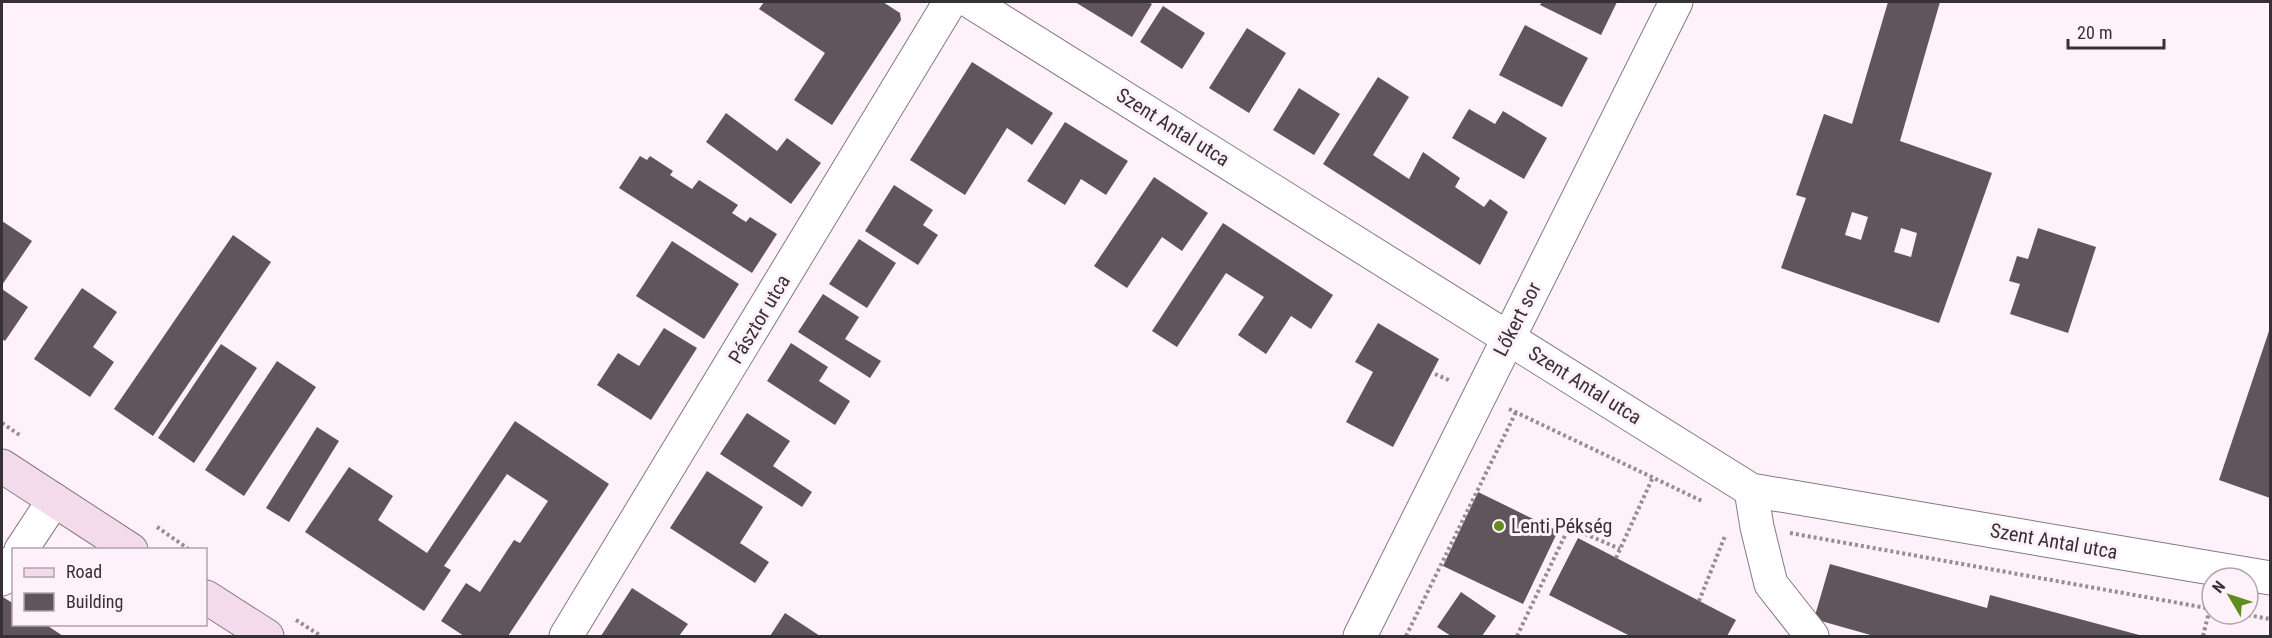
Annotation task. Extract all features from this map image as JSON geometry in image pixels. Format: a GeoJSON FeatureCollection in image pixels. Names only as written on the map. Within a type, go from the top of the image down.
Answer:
{"type":"FeatureCollection","features":[{"type":"Feature","properties":{"kind":"main road"},"geometry":{"type":"LineString","coordinates":[[2,466],[129,548]]}},
{"type":"Feature","properties":{"kind":"main road"},"geometry":{"type":"LineString","coordinates":[[207,598],[267,636]]}},
{"type":"Feature","properties":{"kind":"street","name":"Pásztor utca"},"geometry":{"type":"LineString","coordinates":[[566,636],[950,2]]}},
{"type":"Feature","properties":{"kind":"street","name":"Szent Antal utca"},"geometry":{"type":"LineString","coordinates":[[971,2],[1751,490],[2271,578]]}},
{"type":"Feature","properties":{"kind":"street","name":"Lőkert sor"},"geometry":{"type":"LineString","coordinates":[[1360,636],[1676,2]]}},
{"type":"Feature","properties":{"kind":"street"},"geometry":{"type":"LineString","coordinates":[[1751,490],[1757,527],[1771,584],[1812,636]]}},
{"type":"Feature","properties":{"kind":"street"},"geometry":{"type":"LineString","coordinates":[[22,548],[54,500]]}},
{"type":"Feature","properties":{"kind":"street"},"geometry":{"type":"LineString","coordinates":[[2,579],[12,564]]}},
{"type":"Feature","properties":{"kind":"path"},"geometry":{"type":"LineString","coordinates":[[1435,374],[1703,502]]}},
{"type":"Feature","properties":{"kind":"path"},"geometry":{"type":"LineString","coordinates":[[1406,636],[1516,412]]}},
{"type":"Feature","properties":{"kind":"path"},"geometry":{"type":"LineString","coordinates":[[1616,558],[1653,477]]}},
{"type":"Feature","properties":{"kind":"path"},"geometry":{"type":"LineString","coordinates":[[1699,601],[1733,516],[1757,527],[2200,606]]}},
{"type":"Feature","properties":{"kind":"path"},"geometry":{"type":"LineString","coordinates":[[1516,636],[1569,527],[1620,549]]}},
{"type":"Feature","properties":{"kind":"building"},"geometry":{"type":"Polygon","coordinates":[[[764,2],[883,2],[900,13],[901,20],[832,125],[794,100],[825,53],[759,9],[764,2]]]}},
{"type":"Feature","properties":{"kind":"building"},"geometry":{"type":"Polygon","coordinates":[[[1075,2],[1148,2],[1152,4],[1132,37],[1075,2]]]}},
{"type":"Feature","properties":{"kind":"building"},"geometry":{"type":"Polygon","coordinates":[[[1542,2],[1617,2],[1601,35],[1540,5],[1542,2]]]}},
{"type":"Feature","properties":{"kind":"building"},"geometry":{"type":"Polygon","coordinates":[[[1888,2],[1940,2],[1900,141],[1992,173],[1939,323],[1781,268],[1806,198],[1796,195],[1824,114],[1852,124],[1888,2]],[[1852,212],[1845,235],[1861,240],[1868,217],[1852,212]],[[1901,228],[1894,252],[1911,257],[1917,233],[1901,228]]]}},
{"type":"Feature","properties":{"kind":"building"},"geometry":{"type":"Polygon","coordinates":[[[1163,6],[1205,33],[1182,69],[1140,42],[1163,6]]]}},
{"type":"Feature","properties":{"kind":"building"},"geometry":{"type":"Polygon","coordinates":[[[1525,25],[1588,58],[1562,107],[1499,75],[1525,25]]]}},
{"type":"Feature","properties":{"kind":"building"},"geometry":{"type":"Polygon","coordinates":[[[1247,28],[1286,53],[1249,113],[1209,88],[1247,28]]]}},
{"type":"Feature","properties":{"kind":"building"},"geometry":{"type":"Polygon","coordinates":[[[972,62],[1053,113],[1032,145],[1007,128],[965,195],[910,160],[972,62]]]}},
{"type":"Feature","properties":{"kind":"building"},"geometry":{"type":"Polygon","coordinates":[[[1378,77],[1409,97],[1373,155],[1409,179],[1423,152],[1460,178],[1455,187],[1484,207],[1490,199],[1508,212],[1480,265],[1323,164],[1378,77]]]}},
{"type":"Feature","properties":{"kind":"building"},"geometry":{"type":"Polygon","coordinates":[[[1299,88],[1340,114],[1314,155],[1273,130],[1299,88]]]}},
{"type":"Feature","properties":{"kind":"building"},"geometry":{"type":"Polygon","coordinates":[[[1469,109],[1495,124],[1503,111],[1547,138],[1524,179],[1452,138],[1469,109]]]}},
{"type":"Feature","properties":{"kind":"building"},"geometry":{"type":"Polygon","coordinates":[[[726,113],[777,151],[787,138],[821,163],[791,204],[706,142],[726,113]]]}},
{"type":"Feature","properties":{"kind":"building"},"geometry":{"type":"Polygon","coordinates":[[[1065,122],[1128,161],[1106,195],[1081,179],[1065,205],[1027,181],[1065,122]]]}},
{"type":"Feature","properties":{"kind":"building"},"geometry":{"type":"Polygon","coordinates":[[[640,156],[647,160],[650,156],[673,171],[670,175],[692,189],[699,180],[738,205],[732,213],[746,222],[750,217],[777,234],[752,273],[619,188],[640,156]]]}},
{"type":"Feature","properties":{"kind":"building"},"geometry":{"type":"Polygon","coordinates":[[[1154,177],[1208,213],[1182,251],[1162,237],[1127,288],[1094,266],[1154,177]]]}},
{"type":"Feature","properties":{"kind":"building"},"geometry":{"type":"Polygon","coordinates":[[[894,185],[933,210],[923,225],[938,235],[918,265],[865,231],[894,185]]]}},
{"type":"Feature","properties":{"kind":"building"},"geometry":{"type":"Polygon","coordinates":[[[2,221],[32,241],[2,285],[2,221]]]}},
{"type":"Feature","properties":{"kind":"building"},"geometry":{"type":"Polygon","coordinates":[[[1223,223],[1333,295],[1311,329],[1291,316],[1266,354],[1238,335],[1264,297],[1226,273],[1177,347],[1152,331],[1223,223]]]}},
{"type":"Feature","properties":{"kind":"building"},"geometry":{"type":"Polygon","coordinates":[[[2038,228],[2096,247],[2068,333],[2010,314],[2020,284],[2009,281],[2017,256],[2028,259],[2038,228]]]}},
{"type":"Feature","properties":{"kind":"building"},"geometry":{"type":"Polygon","coordinates":[[[233,235],[271,262],[153,436],[114,409],[233,235]]]}},
{"type":"Feature","properties":{"kind":"building"},"geometry":{"type":"Polygon","coordinates":[[[859,239],[896,263],[867,308],[829,284],[859,239]]]}},
{"type":"Feature","properties":{"kind":"building"},"geometry":{"type":"Polygon","coordinates":[[[672,241],[739,284],[704,339],[636,296],[672,241]]]}},
{"type":"Feature","properties":{"kind":"building"},"geometry":{"type":"Polygon","coordinates":[[[82,288],[117,312],[93,347],[114,362],[90,397],[34,359],[82,288]]]}},
{"type":"Feature","properties":{"kind":"building"},"geometry":{"type":"Polygon","coordinates":[[[2,289],[28,307],[5,341],[2,339],[2,289]]]}},
{"type":"Feature","properties":{"kind":"building"},"geometry":{"type":"Polygon","coordinates":[[[823,294],[859,317],[845,339],[881,361],[870,378],[798,332],[823,294]]]}},
{"type":"Feature","properties":{"kind":"building"},"geometry":{"type":"Polygon","coordinates":[[[1378,323],[1439,359],[1393,447],[1346,422],[1373,372],[1355,362],[1378,323]]]}},
{"type":"Feature","properties":{"kind":"building"},"geometry":{"type":"Polygon","coordinates":[[[664,328],[697,348],[651,420],[597,385],[618,353],[639,366],[664,328]]]}},
{"type":"Feature","properties":{"kind":"building"},"geometry":{"type":"Polygon","coordinates":[[[2270,328],[2270,498],[2219,480],[2270,328]]]}},
{"type":"Feature","properties":{"kind":"building"},"geometry":{"type":"Polygon","coordinates":[[[791,343],[828,367],[819,381],[850,401],[835,425],[767,381],[791,343]]]}},
{"type":"Feature","properties":{"kind":"building"},"geometry":{"type":"Polygon","coordinates":[[[221,344],[257,368],[194,463],[158,438],[221,344]]]}},
{"type":"Feature","properties":{"kind":"building"},"geometry":{"type":"Polygon","coordinates":[[[277,361],[316,387],[244,496],[205,470],[277,361]]]}},
{"type":"Feature","properties":{"kind":"building"},"geometry":{"type":"Polygon","coordinates":[[[747,413],[790,441],[773,466],[812,492],[802,507],[720,454],[747,413]]]}},
{"type":"Feature","properties":{"kind":"building"},"geometry":{"type":"Polygon","coordinates":[[[515,421],[609,484],[508,636],[464,636],[441,621],[466,583],[480,592],[514,540],[520,543],[548,501],[507,474],[444,566],[451,570],[424,611],[305,532],[349,467],[393,496],[378,520],[427,553],[515,421]]]}},
{"type":"Feature","properties":{"kind":"building"},"geometry":{"type":"Polygon","coordinates":[[[317,427],[339,441],[289,522],[266,508],[317,427]]]}},
{"type":"Feature","properties":{"kind":"building"},"geometry":{"type":"Polygon","coordinates":[[[707,471],[763,507],[740,543],[769,562],[755,583],[670,528],[707,471]]]}},
{"type":"Feature","properties":{"kind":"building"},"geometry":{"type":"Polygon","coordinates":[[[1478,492],[1558,531],[1523,604],[1443,566],[1478,492]]]}},
{"type":"Feature","properties":{"kind":"building"},"geometry":{"type":"Polygon","coordinates":[[[1578,538],[1736,620],[1727,636],[1630,636],[1549,595],[1578,538]]]}},
{"type":"Feature","properties":{"kind":"building"},"geometry":{"type":"Polygon","coordinates":[[[1830,564],[1987,608],[1990,595],[2143,636],[1874,636],[1814,619],[1830,564]]]}},
{"type":"Feature","properties":{"kind":"building"},"geometry":{"type":"Polygon","coordinates":[[[632,588],[688,624],[679,636],[601,636],[632,588]]]}},
{"type":"Feature","properties":{"kind":"building"},"geometry":{"type":"Polygon","coordinates":[[[1461,592],[1496,616],[1482,636],[1451,636],[1437,627],[1461,592]]]}},
{"type":"Feature","properties":{"kind":"building"},"geometry":{"type":"Polygon","coordinates":[[[3,597],[12,603],[12,626],[48,626],[63,636],[2,636],[3,597]]]}},
{"type":"Feature","properties":{"kind":"building"},"geometry":{"type":"Polygon","coordinates":[[[785,613],[820,636],[770,636],[785,613]]]}},
{"type":"Feature","properties":{"kind":"place","name":"Lenti Pékség"},"geometry":{"type":"Point","coordinates":[1499,526]}}]}
